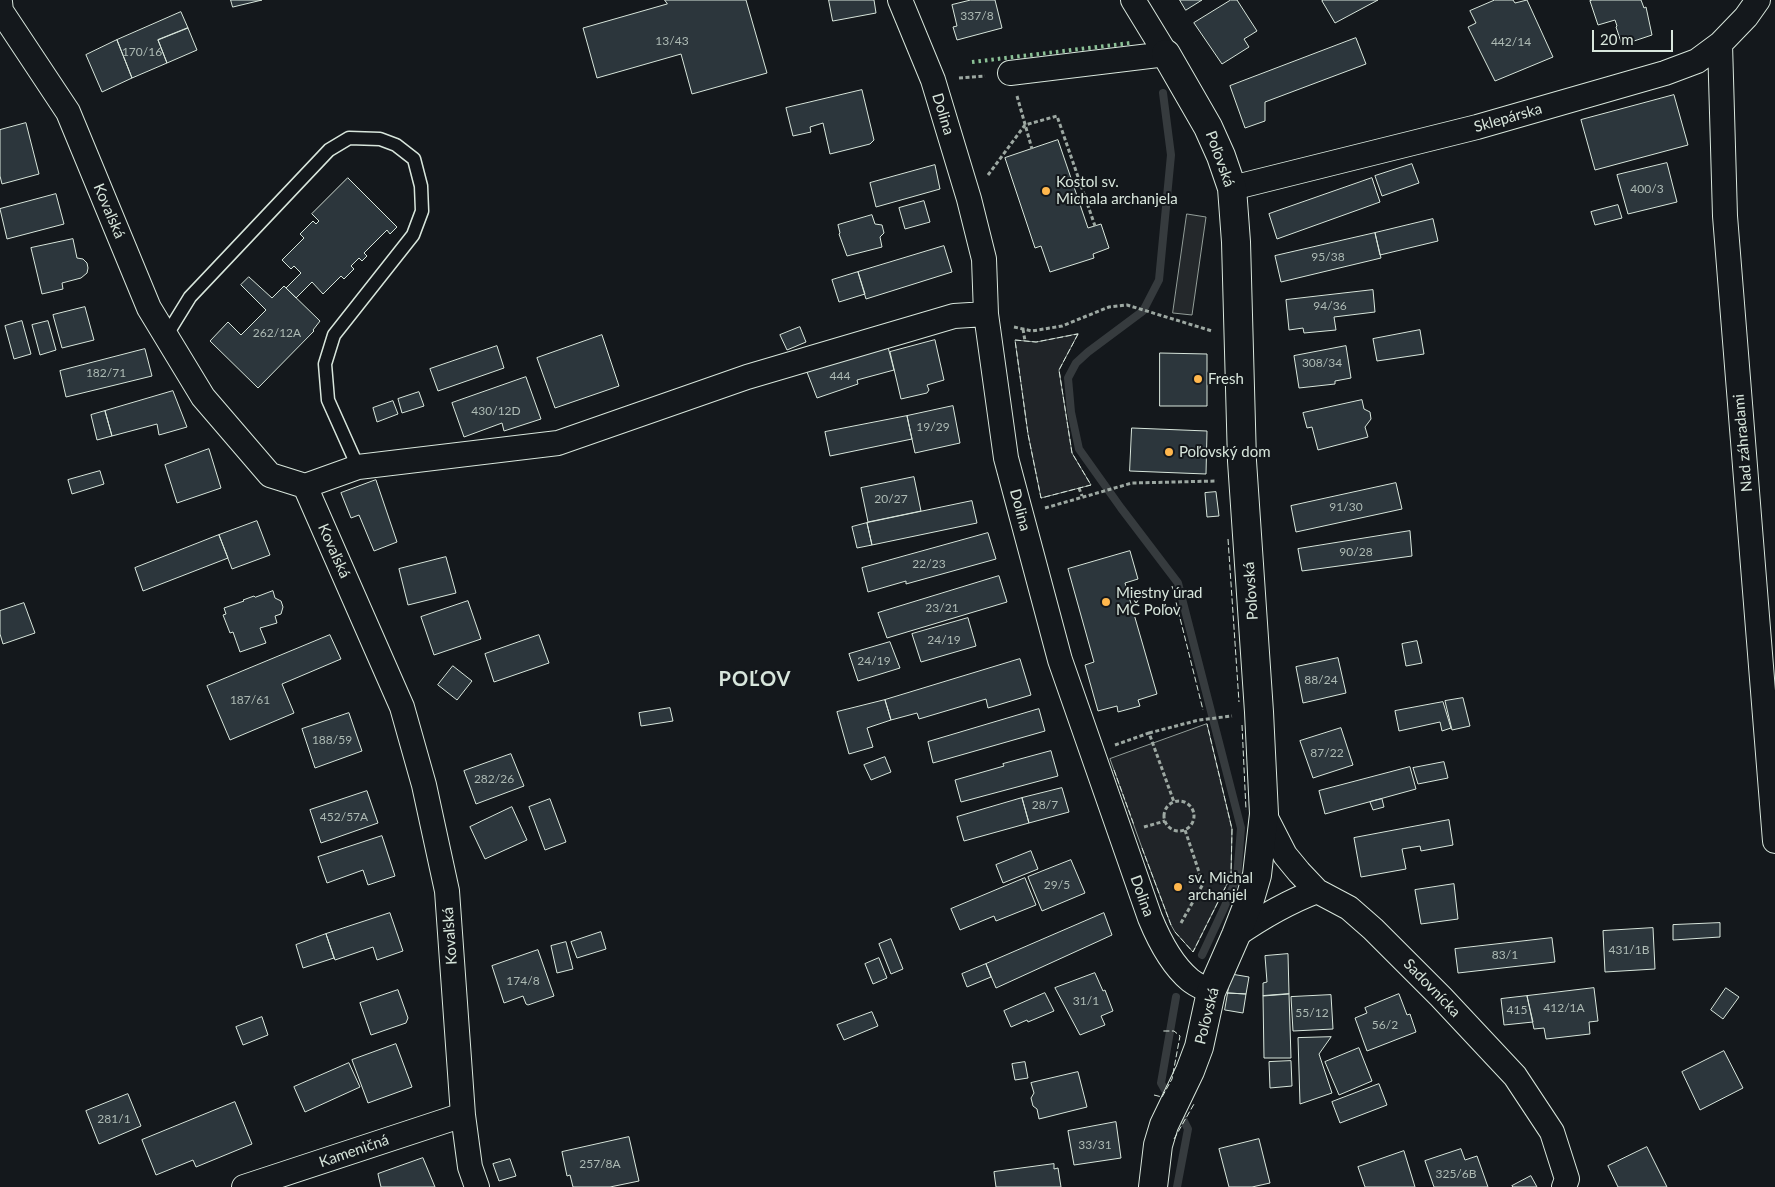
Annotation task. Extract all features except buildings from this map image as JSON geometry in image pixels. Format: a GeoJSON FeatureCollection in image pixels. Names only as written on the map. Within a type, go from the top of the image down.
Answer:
{"type":"FeatureCollection","features":[{"type":"Feature","properties":{"kind":"street","name":"Dolina"},"geometry":{"type":"LineString","coordinates":[[900,0],[933,80],[970,199],[984,259],[987,322],[1006,458],[1060,660],[1150,918],[1165,949],[1176,964],[1190,980],[1211,992]]}},
{"type":"Feature","properties":{"kind":"street","name":"Poľovská"},"geometry":{"type":"LineString","coordinates":[[1133,0],[1208,127],[1232,188],[1236,242],[1243,481],[1260,712],[1264,814],[1257,875],[1236,935],[1211,992],[1199,1047],[1182,1090],[1164,1125],[1158,1145],[1153,1187]]}},
{"type":"Feature","properties":{"kind":"street","name":"Sklepárska"},"geometry":{"type":"LineString","coordinates":[[1232,188],[1477,127],[1665,73],[1697,61],[1720,44],[1746,17],[1758,0]]}},
{"type":"Feature","properties":{"kind":"street","name":"Kovaľská"},"geometry":{"type":"LineString","coordinates":[[0,2],[1,12],[68,112],[149,308],[203,397],[270,475],[305,486],[402,707],[424,785],[447,892],[463,1115],[470,1167],[477,1187]]}},
{"type":"Feature","properties":{"kind":"street","name":"Nad záhradami"},"geometry":{"type":"LineString","coordinates":[[1720,44],[1725,216],[1775,841]]}},
{"type":"Feature","properties":{"kind":"street"},"geometry":{"type":"LineString","coordinates":[[1010,73],[1166,54]]}},
{"type":"Feature","properties":{"kind":"street"},"geometry":{"type":"LineString","coordinates":[[305,486],[358,467],[558,443],[747,377],[954,316],[987,322]]}},
{"type":"Feature","properties":{"kind":"street","name":"Sadovnícka"},"geometry":{"type":"LineString","coordinates":[[1264,814],[1285,855],[1317,891],[1349,908],[1373,929],[1441,997],[1515,1076],[1552,1132],[1567,1184]]}},
{"type":"Feature","properties":{"kind":"street"},"geometry":{"type":"LineString","coordinates":[[1236,935],[1279,908],[1317,891]]}},
{"type":"Feature","properties":{"kind":"street","name":"Kameničná"},"geometry":{"type":"LineString","coordinates":[[244,1187],[463,1115]]}},
{"type":"Feature","properties":{"kind":"lane"},"geometry":{"type":"LineString","coordinates":[[166,336],[190,297],[329,150],[349,138],[380,139],[396,145],[414,160],[422,186],[422,211],[413,235],[334,335],[325,364],[328,400],[358,467]]}},
{"type":"Feature","properties":{"kind":"path"},"geometry":{"type":"LineString","coordinates":[[933,80],[1010,73],[1032,149]]}},
{"type":"Feature","properties":{"kind":"path"},"geometry":{"type":"LineString","coordinates":[[970,199],[1025,125],[1057,116],[1095,226]]}},
{"type":"Feature","properties":{"kind":"path"},"geometry":{"type":"LineString","coordinates":[[987,322],[1032,331],[1062,326],[1108,307],[1127,305],[1239,339]]}},
{"type":"Feature","properties":{"kind":"path"},"geometry":{"type":"LineString","coordinates":[[1023,329],[1025,341]]}},
{"type":"Feature","properties":{"kind":"path"},"geometry":{"type":"LineString","coordinates":[[1021,516],[1132,483],[1243,481]]}},
{"type":"Feature","properties":{"kind":"path"},"geometry":{"type":"LineString","coordinates":[[1079,488],[1082,497]]}},
{"type":"Feature","properties":{"kind":"path"},"geometry":{"type":"LineString","coordinates":[[1092,752],[1149,733],[1199,720],[1220,717]]}},
{"type":"Feature","properties":{"kind":"path"},"geometry":{"type":"LineString","coordinates":[[1149,733],[1174,802]]}},
{"type":"Feature","properties":{"kind":"path"},"geometry":{"type":"LineString","coordinates":[[1174,802],[1184,802],[1192,808],[1194,813],[1193,823],[1185,830],[1175,831],[1165,821],[1166,808],[1174,802]]}},
{"type":"Feature","properties":{"kind":"path"},"geometry":{"type":"LineString","coordinates":[[1165,949],[1203,884],[1185,830]]}},
{"type":"Feature","properties":{"kind":"shaded area"},"geometry":{"type":"Polygon","coordinates":[[[1187,214],[1206,217],[1192,315],[1173,313],[1187,214]]]}},
{"type":"Feature","properties":{"kind":"shaded area"},"geometry":{"type":"Polygon","coordinates":[[[1078,334],[1059,370],[1072,453],[1091,485],[1041,498],[1028,434],[1015,340],[1036,342],[1078,334]]]}},
{"type":"Feature","properties":{"kind":"shaded area"},"geometry":{"type":"Polygon","coordinates":[[[1207,724],[1232,829],[1231,876],[1193,952],[1171,925],[1110,759],[1207,724]]]}},
{"type":"Feature","properties":{"kind":"waterway"},"geometry":{"type":"LineString","coordinates":[[1163,93],[1171,155],[1159,280],[1143,311],[1088,352],[1076,363],[1068,378],[1071,412],[1079,449],[1178,583],[1241,828],[1237,877],[1202,955]]}},
{"type":"Feature","properties":{"kind":"waterway"},"geometry":{"type":"LineString","coordinates":[[1165,1090],[1161,1083],[1176,997]]}},
{"type":"Feature","properties":{"kind":"waterway"},"geometry":{"type":"LineString","coordinates":[[1177,1187],[1188,1129],[1183,1119]]}},
{"type":"Feature","properties":{"kind":"hedge"},"geometry":{"type":"LineString","coordinates":[[972,62],[1130,43]]}},
{"type":"Feature","properties":{"kind":"fence"},"geometry":{"type":"LineString","coordinates":[[1078,334],[1059,370],[1072,453],[1091,485],[1041,498],[1028,434],[1015,340],[1036,342],[1078,334]]}},
{"type":"Feature","properties":{"kind":"fence"},"geometry":{"type":"LineString","coordinates":[[1228,539],[1239,702]]}},
{"type":"Feature","properties":{"kind":"fence"},"geometry":{"type":"LineString","coordinates":[[1172,586],[1203,710]]}},
{"type":"Feature","properties":{"kind":"fence"},"geometry":{"type":"LineString","coordinates":[[1175,932],[1193,952],[1231,876],[1232,829],[1207,724]]}},
{"type":"Feature","properties":{"kind":"fence"},"geometry":{"type":"LineString","coordinates":[[1242,725],[1246,810]]}},
{"type":"Feature","properties":{"kind":"fence"},"geometry":{"type":"LineString","coordinates":[[1114,770],[1134,825]]}},
{"type":"Feature","properties":{"kind":"fence"},"geometry":{"type":"LineString","coordinates":[[1142,848],[1171,925]]}},
{"type":"Feature","properties":{"kind":"fence"},"geometry":{"type":"LineString","coordinates":[[1154,1095],[1162,1097],[1172,1079],[1180,1036],[1174,1031],[1161,1031]]}},
{"type":"Feature","properties":{"kind":"fence"},"geometry":{"type":"LineString","coordinates":[[1174,1139],[1194,1104]]}},
{"type":"Feature","properties":{"kind":"place","name":"Kostol sv. Michala archanjela"},"geometry":{"type":"Point","coordinates":[1046,191]}},
{"type":"Feature","properties":{"kind":"place","name":"Fresh"},"geometry":{"type":"Point","coordinates":[1198,379]}},
{"type":"Feature","properties":{"kind":"place","name":"Poľovský dom"},"geometry":{"type":"Point","coordinates":[1169,452]}},
{"type":"Feature","properties":{"kind":"place","name":"Miestny úrad MČ Poľov"},"geometry":{"type":"Point","coordinates":[1106,602]}},
{"type":"Feature","properties":{"kind":"place","name":"sv. Michal archanjel"},"geometry":{"type":"Point","coordinates":[1178,887]}},
{"type":"Feature","properties":{"kind":"district","name":"POĽOV"},"geometry":{"type":"Point","coordinates":[755,680]}}]}
